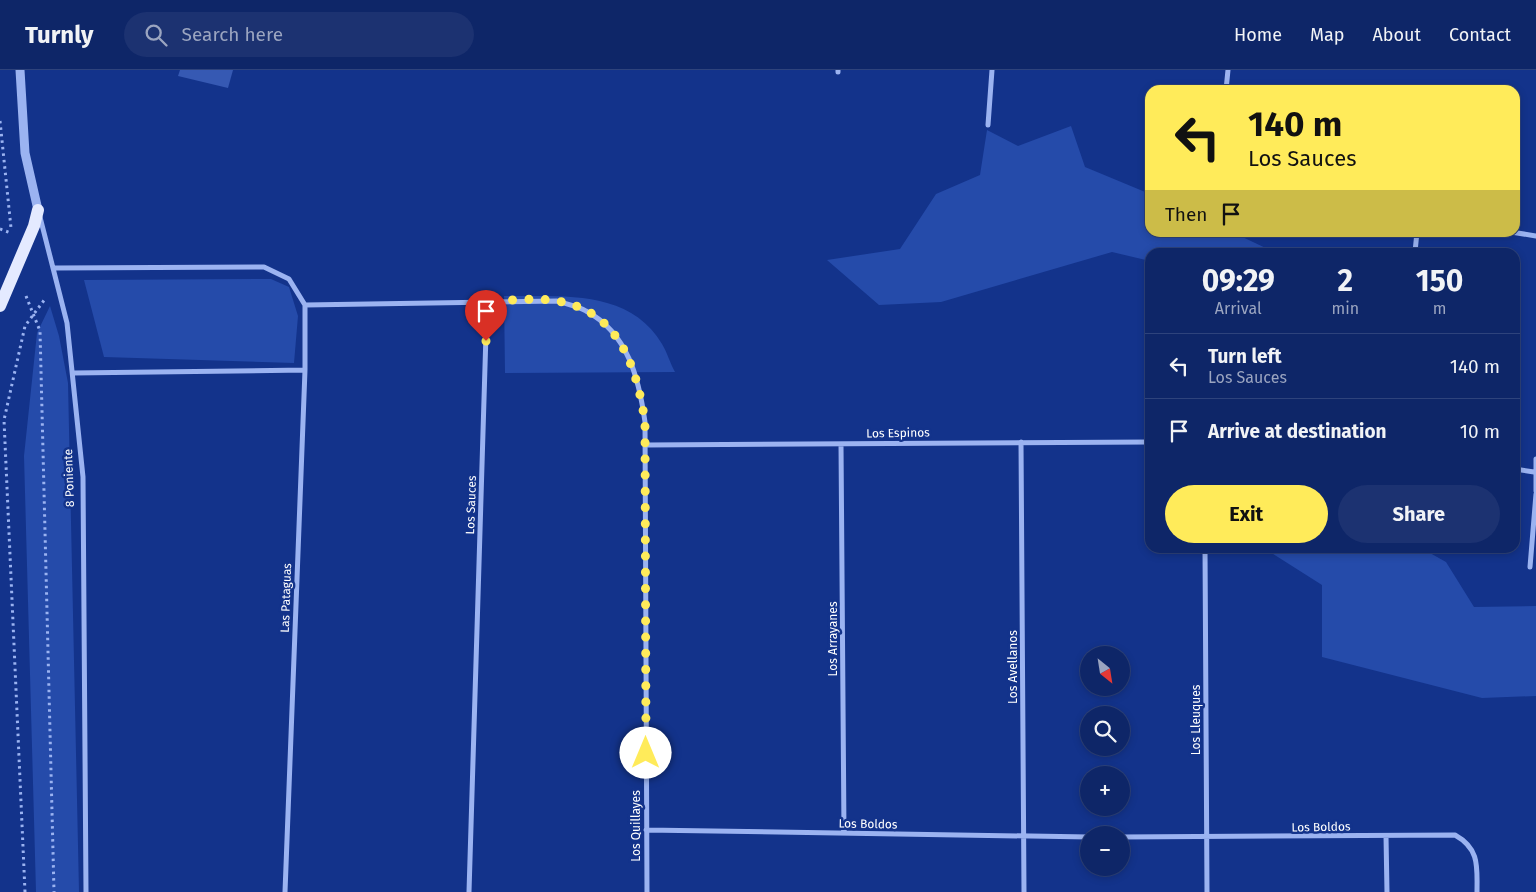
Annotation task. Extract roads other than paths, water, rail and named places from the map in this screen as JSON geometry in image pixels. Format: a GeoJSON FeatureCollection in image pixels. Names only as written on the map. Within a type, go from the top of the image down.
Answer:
{"type":"FeatureCollection","features":[{"type":"Feature","properties":{"kind":"main road"},"geometry":{"type":"LineString","coordinates":[[0,306],[34,226],[38,210]]}},
{"type":"Feature","properties":{"kind":"street","name":"8 Poniente"},"geometry":{"type":"LineString","coordinates":[[20,70],[25,153],[38,210],[55,268],[67,323],[83,477],[86,892]]}},
{"type":"Feature","properties":{"kind":"street"},"geometry":{"type":"LineString","coordinates":[[988,125],[992,70]]}},
{"type":"Feature","properties":{"kind":"street"},"geometry":{"type":"LineString","coordinates":[[1226,85],[1228,70]]}},
{"type":"Feature","properties":{"kind":"street"},"geometry":{"type":"LineString","coordinates":[[1520,233],[1536,236]]}},
{"type":"Feature","properties":{"kind":"street"},"geometry":{"type":"LineString","coordinates":[[55,268],[264,267],[290,278],[305,305],[488,301]]}},
{"type":"Feature","properties":{"kind":"street","name":"Los Quillayes"},"geometry":{"type":"LineString","coordinates":[[488,301],[557,301],[586,310],[606,325],[623,346],[636,374],[645,422],[646,445],[647,892]]}},
{"type":"Feature","properties":{"kind":"street","name":"Los Sauces"},"geometry":{"type":"LineString","coordinates":[[469,892],[488,301]]}},
{"type":"Feature","properties":{"kind":"street","name":"Las Pataguas"},"geometry":{"type":"LineString","coordinates":[[285,892],[305,370],[305,305]]}},
{"type":"Feature","properties":{"kind":"street"},"geometry":{"type":"LineString","coordinates":[[73,373],[305,370]]}},
{"type":"Feature","properties":{"kind":"street","name":"Los Avellanos"},"geometry":{"type":"LineString","coordinates":[[1021,442],[1024,892]]}},
{"type":"Feature","properties":{"kind":"street","name":"Los Espinos"},"geometry":{"type":"LineString","coordinates":[[646,445],[1145,442]]}},
{"type":"Feature","properties":{"kind":"street","name":"Los Arrayanes"},"geometry":{"type":"LineString","coordinates":[[841,444],[844,834]]}},
{"type":"Feature","properties":{"kind":"street"},"geometry":{"type":"LineString","coordinates":[[1530,567],[1536,493],[1534,472],[1536,459]]}},
{"type":"Feature","properties":{"kind":"street"},"geometry":{"type":"LineString","coordinates":[[1520,470],[1534,472]]}},
{"type":"Feature","properties":{"kind":"street","name":"Los Lleuques"},"geometry":{"type":"LineString","coordinates":[[1205,553],[1207,892]]}},
{"type":"Feature","properties":{"kind":"street","name":"Los Boldos"},"geometry":{"type":"LineString","coordinates":[[646,830],[1080,837]]}},
{"type":"Feature","properties":{"kind":"street","name":"Los Boldos"},"geometry":{"type":"LineString","coordinates":[[1130,837],[1455,835],[1468,842],[1477,861],[1477,892]]}},
{"type":"Feature","properties":{"kind":"street"},"geometry":{"type":"LineString","coordinates":[[1386,836],[1387,892]]}}]}
